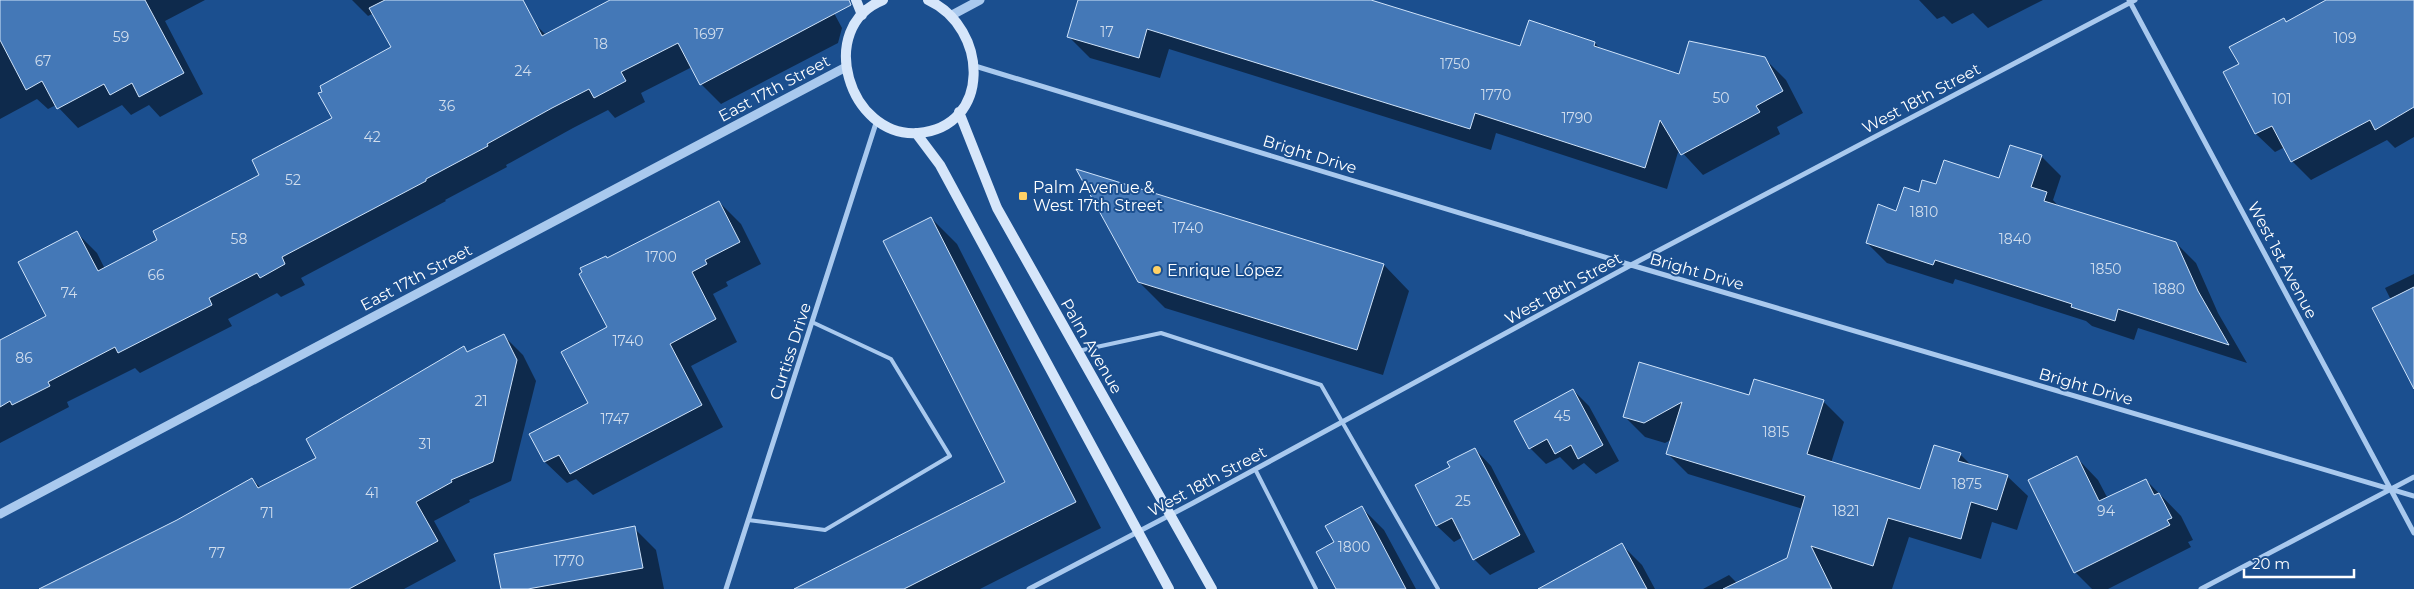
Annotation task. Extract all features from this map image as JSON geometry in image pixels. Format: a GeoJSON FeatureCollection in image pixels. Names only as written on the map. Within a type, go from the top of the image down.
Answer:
{"type":"FeatureCollection","features":[{"type":"Feature","properties":{"kind":"main road"},"geometry":{"type":"LineString","coordinates":[[856,0],[862,15]]}},
{"type":"Feature","properties":{"kind":"main road"},"geometry":{"type":"LineString","coordinates":[[883,0],[862,15],[852,30],[846,48],[846,67],[851,86],[858,101],[877,120],[901,131],[916,133],[928,132],[942,126],[959,112],[966,104],[972,88],[975,66],[967,36],[952,15],[928,0]]}},
{"type":"Feature","properties":{"kind":"main road","name":"Palm Avenue"},"geometry":{"type":"LineString","coordinates":[[959,112],[997,208],[1212,589]]}},
{"type":"Feature","properties":{"kind":"main road"},"geometry":{"type":"LineString","coordinates":[[916,133],[940,165],[1169,589]]}},
{"type":"Feature","properties":{"kind":"street"},"geometry":{"type":"LineString","coordinates":[[952,15],[980,0]]}},
{"type":"Feature","properties":{"kind":"street","name":"West 18th Street"},"geometry":{"type":"LineString","coordinates":[[1029,589],[1343,422],[1631,265],[2132,1]]}},
{"type":"Feature","properties":{"kind":"street","name":"West 1st Avenue"},"geometry":{"type":"LineString","coordinates":[[2132,1],[2414,533]]}},
{"type":"Feature","properties":{"kind":"street","name":"Bright Drive"},"geometry":{"type":"LineString","coordinates":[[975,66],[1631,265],[2414,496]]}},
{"type":"Feature","properties":{"kind":"street","name":"East 17th Street"},"geometry":{"type":"LineString","coordinates":[[0,514],[846,67]]}},
{"type":"Feature","properties":{"kind":"street","name":"Curtiss Drive"},"geometry":{"type":"LineString","coordinates":[[726,589],[877,120]]}},
{"type":"Feature","properties":{"kind":"street"},"geometry":{"type":"LineString","coordinates":[[2201,589],[2414,477]]}},
{"type":"Feature","properties":{"kind":"lane"},"geometry":{"type":"LineString","coordinates":[[748,520],[825,530],[950,456],[891,359],[812,322]]}},
{"type":"Feature","properties":{"kind":"lane"},"geometry":{"type":"LineString","coordinates":[[1078,351],[1161,333],[1321,385],[1438,589]]}},
{"type":"Feature","properties":{"kind":"lane"},"geometry":{"type":"LineString","coordinates":[[1255,469],[1316,589]]}},
{"type":"Feature","properties":{"kind":"building"},"geometry":{"type":"Polygon","coordinates":[[[0,0],[145,0],[184,73],[139,97],[132,83],[110,95],[104,84],[57,109],[42,81],[26,90],[0,40],[0,0]]]}},
{"type":"Feature","properties":{"kind":"building"},"geometry":{"type":"Polygon","coordinates":[[[385,0],[523,0],[542,36],[610,0],[849,0],[851,5],[700,85],[678,43],[621,72],[626,81],[594,98],[589,89],[552,108],[487,144],[488,146],[426,179],[426,181],[282,257],[285,264],[260,278],[257,273],[209,298],[212,305],[118,353],[115,347],[48,382],[50,386],[12,405],[10,401],[0,407],[0,340],[46,316],[18,262],[77,231],[98,271],[157,240],[153,231],[259,175],[252,160],[332,118],[318,93],[322,92],[320,86],[391,47],[369,8],[385,0]]]}},
{"type":"Feature","properties":{"kind":"building"},"geometry":{"type":"Polygon","coordinates":[[[1078,0],[1371,0],[1520,46],[1529,20],[1595,42],[1594,46],[1679,74],[1689,41],[1765,57],[1783,91],[1756,106],[1760,112],[1681,155],[1660,120],[1645,168],[1475,113],[1470,129],[1147,29],[1139,58],[1067,37],[1078,0]]]}},
{"type":"Feature","properties":{"kind":"building"},"geometry":{"type":"Polygon","coordinates":[[[2326,0],[2414,0],[2414,107],[2375,130],[2370,120],[2291,162],[2272,126],[2255,134],[2223,72],[2239,64],[2229,47],[2284,18],[2286,22],[2326,0]]]}},
{"type":"Feature","properties":{"kind":"building"},"geometry":{"type":"Polygon","coordinates":[[[2010,145],[2042,155],[2031,187],[2047,192],[2044,201],[2176,242],[2198,291],[2229,345],[2118,309],[2115,321],[2071,307],[2072,304],[1935,260],[1933,265],[1866,243],[1878,204],[1896,211],[1904,187],[1919,192],[1922,180],[1936,184],[1944,160],[1999,178],[2010,145]]]}},
{"type":"Feature","properties":{"kind":"building"},"geometry":{"type":"Polygon","coordinates":[[[1076,169],[1384,264],[1357,350],[1138,282],[1076,169]]]}},
{"type":"Feature","properties":{"kind":"building"},"geometry":{"type":"Polygon","coordinates":[[[719,201],[740,242],[705,260],[707,264],[692,272],[716,319],[670,344],[702,405],[570,474],[559,455],[544,462],[529,434],[588,403],[561,352],[607,327],[579,274],[582,272],[580,268],[606,256],[607,258],[719,201]]]}},
{"type":"Feature","properties":{"kind":"building"},"geometry":{"type":"Polygon","coordinates":[[[931,217],[1076,502],[904,589],[794,589],[1005,482],[883,241],[931,217]]]}},
{"type":"Feature","properties":{"kind":"building"},"geometry":{"type":"Polygon","coordinates":[[[2414,287],[2414,389],[2372,308],[2414,287]]]}},
{"type":"Feature","properties":{"kind":"building"},"geometry":{"type":"Polygon","coordinates":[[[504,334],[517,360],[493,462],[451,480],[452,482],[416,502],[438,541],[349,589],[39,589],[177,520],[252,478],[258,488],[316,458],[306,439],[464,346],[467,352],[504,334]]]}},
{"type":"Feature","properties":{"kind":"building"},"geometry":{"type":"Polygon","coordinates":[[[1639,362],[1749,395],[1754,379],[1824,400],[1807,454],[1920,489],[1934,445],[1961,453],[1958,461],[2008,475],[1997,510],[1971,502],[1961,539],[1888,518],[1873,566],[1811,546],[1832,589],[1723,589],[1787,558],[1805,496],[1666,454],[1682,402],[1644,423],[1623,417],[1639,362]]]}},
{"type":"Feature","properties":{"kind":"building"},"geometry":{"type":"Polygon","coordinates":[[[1573,389],[1603,445],[1578,459],[1571,445],[1555,454],[1547,439],[1529,449],[1514,421],[1573,389]]]}},
{"type":"Feature","properties":{"kind":"building"},"geometry":{"type":"Polygon","coordinates":[[[1475,448],[1520,535],[1473,560],[1452,518],[1436,526],[1415,485],[1450,467],[1447,462],[1475,448]]]}},
{"type":"Feature","properties":{"kind":"building"},"geometry":{"type":"Polygon","coordinates":[[[2077,456],[2099,501],[2146,479],[2154,495],[2159,493],[2172,518],[2167,520],[2170,525],[2074,573],[2028,480],[2077,456]]]}},
{"type":"Feature","properties":{"kind":"building"},"geometry":{"type":"Polygon","coordinates":[[[1362,506],[1406,589],[1336,589],[1316,552],[1334,542],[1325,526],[1362,506]]]}},
{"type":"Feature","properties":{"kind":"building"},"geometry":{"type":"Polygon","coordinates":[[[635,526],[643,568],[528,589],[501,589],[494,554],[635,526]]]}},
{"type":"Feature","properties":{"kind":"building"},"geometry":{"type":"Polygon","coordinates":[[[1622,543],[1647,589],[1538,589],[1622,543]]]}},
{"type":"Feature","properties":{"kind":"place","name":"Palm Avenue & West 17th Street"},"geometry":{"type":"Point","coordinates":[1023,196]}},
{"type":"Feature","properties":{"kind":"place","name":"Enrique López"},"geometry":{"type":"Point","coordinates":[1157,270]}}]}
